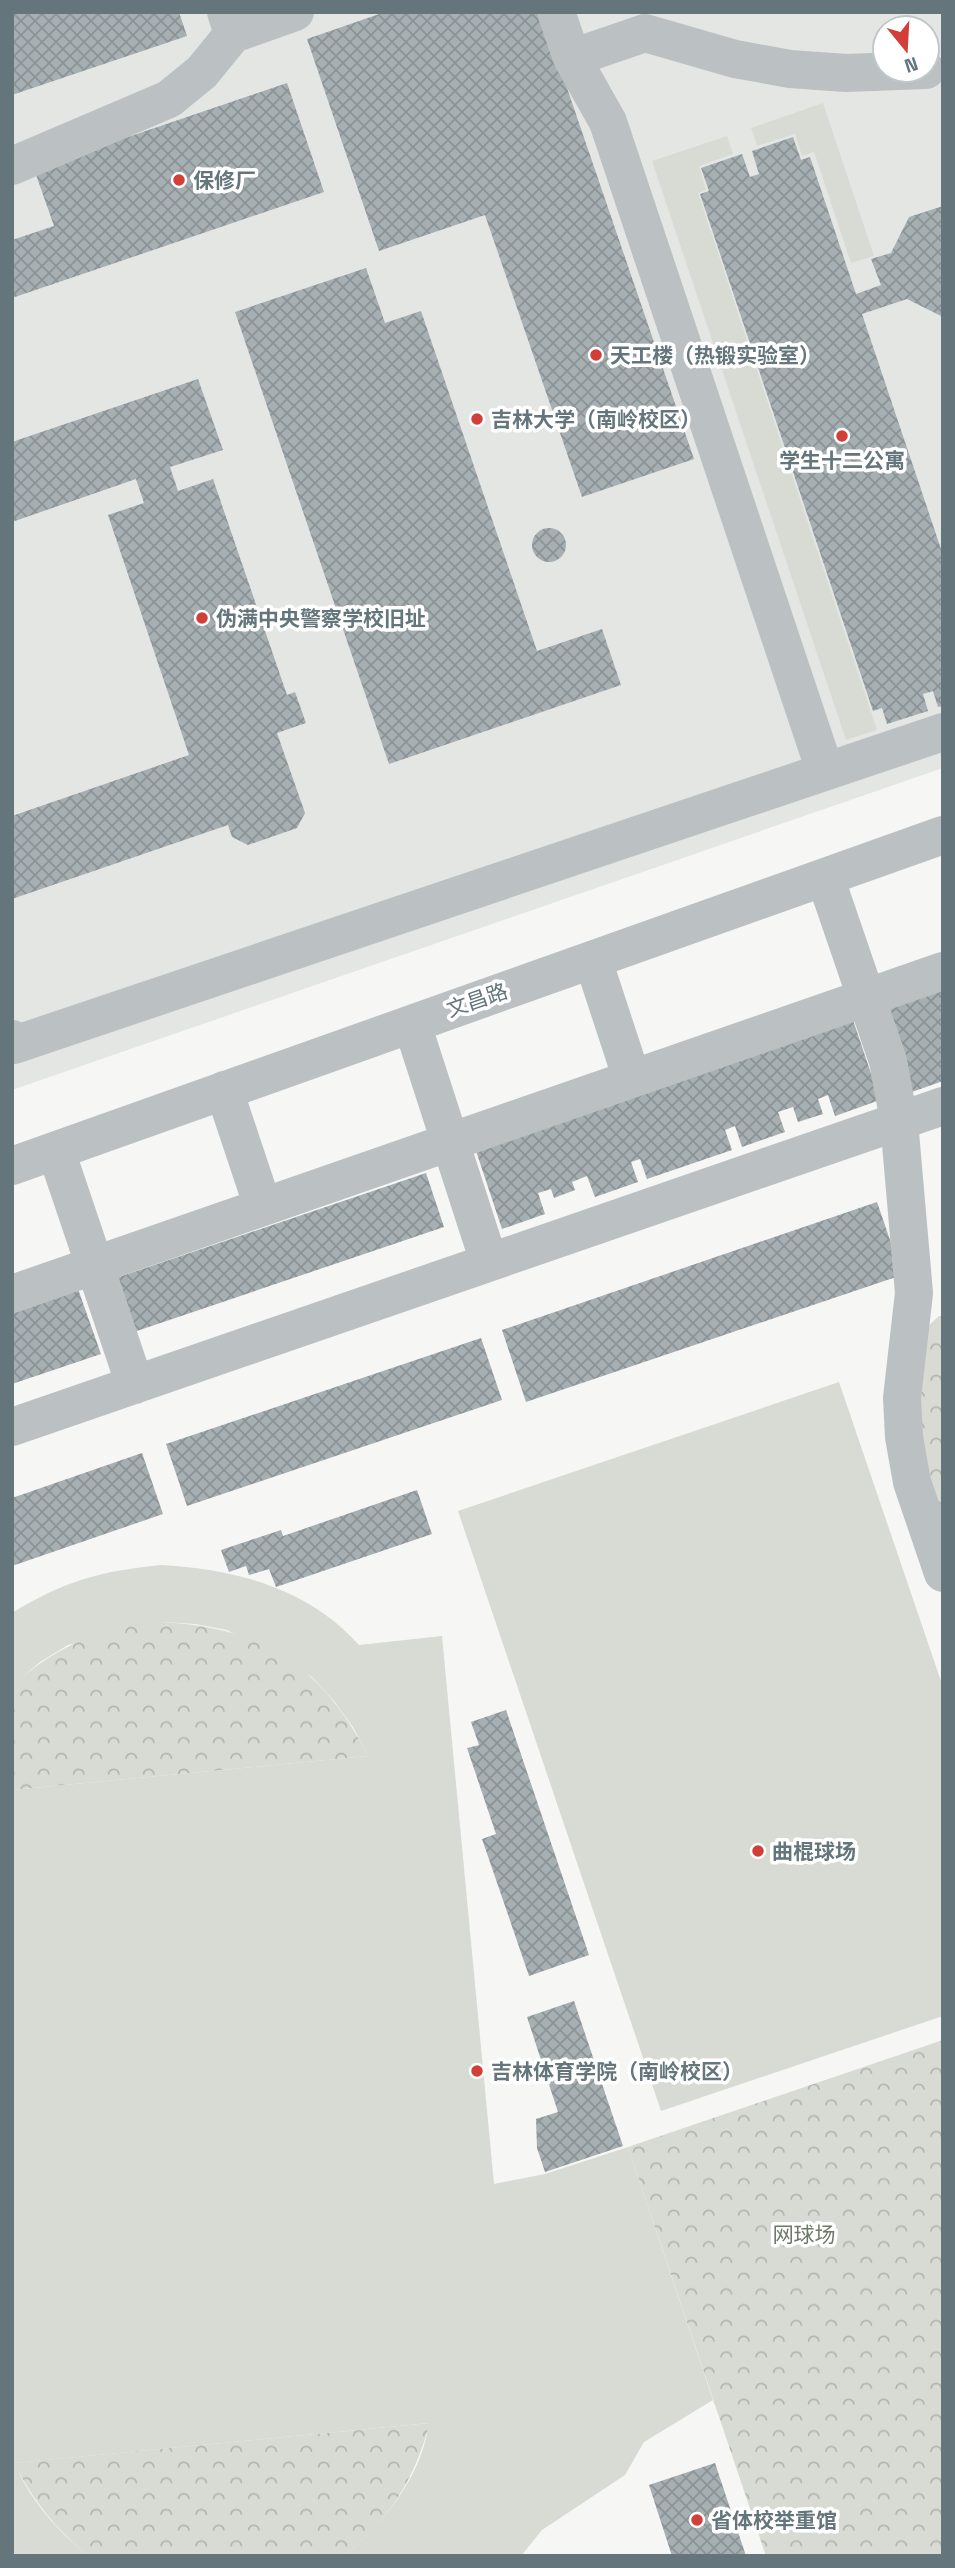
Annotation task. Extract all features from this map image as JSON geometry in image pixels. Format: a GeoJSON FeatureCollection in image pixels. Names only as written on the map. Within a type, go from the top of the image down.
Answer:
{"type":"FeatureCollection","features":[{"type":"Feature","properties":{"kind":"street"},"geometry":{"type":"LineString","coordinates":[[12,166],[169,99],[201,72],[230,23],[295,12]]}},
{"type":"Feature","properties":{"kind":"street"},"geometry":{"type":"LineString","coordinates":[[556,12],[572,58],[608,122],[825,771]]}},
{"type":"Feature","properties":{"kind":"street"},"geometry":{"type":"LineString","coordinates":[[572,58],[645,33],[735,60],[790,69],[871,72]]}},
{"type":"Feature","properties":{"kind":"street"},"geometry":{"type":"LineString","coordinates":[[12,1039],[14,1045],[943,732]]}},
{"type":"Feature","properties":{"kind":"street","name":"文昌路"},"geometry":{"type":"LineString","coordinates":[[12,1166],[943,835]]}},
{"type":"Feature","properties":{"kind":"street"},"geometry":{"type":"LineString","coordinates":[[825,877],[888,1061],[899,1121],[914,1293],[902,1398],[904,1437],[912,1482],[943,1573]]}},
{"type":"Feature","properties":{"kind":"street"},"geometry":{"type":"LineString","coordinates":[[593,960],[632,1079]]}},
{"type":"Feature","properties":{"kind":"street"},"geometry":{"type":"LineString","coordinates":[[12,1294],[943,971]]}},
{"type":"Feature","properties":{"kind":"street"},"geometry":{"type":"LineString","coordinates":[[412,1024],[489,1262]]}},
{"type":"Feature","properties":{"kind":"street"},"geometry":{"type":"LineString","coordinates":[[225,1090],[263,1207]]}},
{"type":"Feature","properties":{"kind":"street"},"geometry":{"type":"LineString","coordinates":[[12,1427],[943,1106]]}},
{"type":"Feature","properties":{"kind":"street"},"geometry":{"type":"LineString","coordinates":[[56,1151],[135,1385]]}},
{"type":"Feature","properties":{"kind":"shaded area","name":"吉林大学（南岭校区）"},"geometry":{"type":"Polygon","coordinates":[[[12,12],[943,12],[943,768],[12,1090],[12,12]]]}},
{"type":"Feature","properties":{"kind":"green space"},"geometry":{"type":"Polygon","coordinates":[[[823,103],[874,256],[851,263],[814,152],[802,156],[795,134],[757,146],[751,128],[823,103]]]}},
{"type":"Feature","properties":{"kind":"green space"},"geometry":{"type":"Polygon","coordinates":[[[727,136],[733,154],[699,166],[706,190],[698,193],[877,730],[846,740],[652,161],[727,136]]]}},
{"type":"Feature","properties":{"kind":"green space"},"geometry":{"type":"Polygon","coordinates":[[[939,1316],[943,1317],[943,1520],[924,1458],[918,1411],[927,1327],[939,1316]]]}},
{"type":"Feature","properties":{"kind":"green space","name":"曲棍球场"},"geometry":{"type":"Polygon","coordinates":[[[839,1382],[943,1687],[943,2016],[661,2111],[458,1511],[839,1382]]]}},
{"type":"Feature","properties":{"kind":"green space"},"geometry":{"type":"Polygon","coordinates":[[[161,1565],[216,1571],[269,1585],[317,1609],[339,1625],[359,1645],[442,1636],[494,2184],[545,2174],[628,2147],[713,2400],[644,2442],[625,2475],[542,2530],[521,2556],[344,2556],[387,2513],[399,2497],[418,2462],[429,2423],[15,2463],[36,2502],[67,2537],[89,2556],[12,2556],[12,1790],[368,1756],[353,1727],[312,1677],[227,1630],[162,1622],[68,1645],[40,1662],[12,1686],[12,1613],[49,1593],[84,1579],[161,1565]]]}},
{"type":"Feature","properties":{"kind":"green space"},"geometry":{"type":"Polygon","coordinates":[[[162,1622],[230,1633],[259,1643],[286,1658],[331,1698],[368,1756],[12,1790],[12,1686],[32,1669],[83,1640],[120,1628],[162,1622]]]}},
{"type":"Feature","properties":{"kind":"green space","name":"网球场"},"geometry":{"type":"Polygon","coordinates":[[[943,2040],[943,2556],[766,2556],[628,2147],[943,2040]]]}},
{"type":"Feature","properties":{"kind":"green space"},"geometry":{"type":"Polygon","coordinates":[[[430,2423],[416,2464],[398,2497],[388,2512],[344,2556],[89,2556],[46,2514],[14,2463],[430,2423]]]}},
{"type":"Feature","properties":{"kind":"building"},"geometry":{"type":"Polygon","coordinates":[[[12,12],[179,12],[187,36],[12,95],[12,12]]]}},
{"type":"Feature","properties":{"kind":"building","name":"天工楼（热锻实验室）"},"geometry":{"type":"Polygon","coordinates":[[[385,12],[541,12],[694,459],[582,497],[485,215],[379,251],[307,39],[385,12]]]}},
{"type":"Feature","properties":{"kind":"building","name":"保修厂"},"geometry":{"type":"Polygon","coordinates":[[[287,83],[324,192],[12,298],[12,240],[54,226],[34,169],[287,83]]]}},
{"type":"Feature","properties":{"kind":"building","name":"学生十二公寓"},"geometry":{"type":"Polygon","coordinates":[[[793,137],[801,160],[810,157],[856,294],[881,285],[871,259],[891,253],[909,217],[943,206],[943,317],[907,299],[862,314],[943,555],[943,706],[938,707],[933,691],[923,694],[928,711],[887,724],[882,708],[873,711],[700,194],[709,191],[701,168],[742,154],[750,177],[759,174],[752,151],[793,137]]]}},
{"type":"Feature","properties":{"kind":"building"},"geometry":{"type":"Polygon","coordinates":[[[366,268],[385,323],[421,311],[537,651],[602,629],[621,685],[389,764],[235,312],[366,268]]]}},
{"type":"Feature","properties":{"kind":"building","name":"伪满中央警察学校旧址"},"geometry":{"type":"Polygon","coordinates":[[[198,379],[223,450],[170,467],[178,491],[213,479],[287,695],[295,692],[306,723],[277,733],[305,813],[297,828],[248,845],[232,837],[228,825],[12,899],[12,816],[189,755],[108,515],[144,503],[136,479],[12,522],[12,442],[198,379]]]}},
{"type":"Feature","properties":{"kind":"building"},"geometry":{"type":"Polygon","coordinates":[[[549,528],[561,533],[566,545],[561,557],[549,562],[537,557],[532,545],[537,533],[549,528]]]}},
{"type":"Feature","properties":{"kind":"building"},"geometry":{"type":"Polygon","coordinates":[[[943,987],[943,1081],[912,1092],[883,1007],[943,987]]]}},
{"type":"Feature","properties":{"kind":"building"},"geometry":{"type":"Polygon","coordinates":[[[853,1020],[880,1100],[835,1116],[828,1095],[818,1099],[823,1114],[798,1122],[793,1107],[778,1112],[785,1132],[742,1147],[735,1126],[725,1130],[732,1150],[647,1179],[640,1159],[631,1162],[638,1182],[595,1197],[587,1176],[572,1182],[575,1190],[554,1198],[551,1189],[538,1193],[545,1214],[502,1229],[475,1148],[853,1020]]]}},
{"type":"Feature","properties":{"kind":"building"},"geometry":{"type":"Polygon","coordinates":[[[426,1173],[444,1227],[125,1335],[107,1281],[426,1173]]]}},
{"type":"Feature","properties":{"kind":"building"},"geometry":{"type":"Polygon","coordinates":[[[877,1202],[902,1275],[526,1402],[502,1330],[877,1202]]]}},
{"type":"Feature","properties":{"kind":"building"},"geometry":{"type":"Polygon","coordinates":[[[78,1289],[101,1354],[12,1384],[12,1312],[78,1289]]]}},
{"type":"Feature","properties":{"kind":"building"},"geometry":{"type":"Polygon","coordinates":[[[481,1338],[502,1400],[187,1506],[166,1444],[481,1338]]]}},
{"type":"Feature","properties":{"kind":"building"},"geometry":{"type":"Polygon","coordinates":[[[142,1453],[163,1514],[12,1566],[12,1498],[142,1453]]]}},
{"type":"Feature","properties":{"kind":"building"},"geometry":{"type":"Polygon","coordinates":[[[417,1490],[432,1534],[276,1587],[269,1569],[249,1575],[246,1566],[229,1572],[221,1550],[281,1530],[283,1536],[417,1490]]]}},
{"type":"Feature","properties":{"kind":"building"},"geometry":{"type":"Polygon","coordinates":[[[506,1710],[589,1955],[529,1976],[482,1839],[496,1834],[467,1748],[479,1745],[471,1722],[506,1710]]]}},
{"type":"Feature","properties":{"kind":"building"},"geometry":{"type":"Polygon","coordinates":[[[574,2001],[623,2146],[545,2172],[537,2148],[536,2119],[558,2112],[527,2017],[574,2001]]]}},
{"type":"Feature","properties":{"kind":"building","name":"省体校举重馆"},"geometry":{"type":"Polygon","coordinates":[[[715,2463],[746,2556],[672,2556],[649,2485],[715,2463]]]}},
{"type":"Feature","properties":{"kind":"place","name":"保修厂"},"geometry":{"type":"Point","coordinates":[179,180]}},
{"type":"Feature","properties":{"kind":"place","name":"天工楼（热锻实验室）"},"geometry":{"type":"Point","coordinates":[596,355]}},
{"type":"Feature","properties":{"kind":"place","name":"吉林大学（南岭校区）"},"geometry":{"type":"Point","coordinates":[477,419]}},
{"type":"Feature","properties":{"kind":"place","name":"学生十二公寓"},"geometry":{"type":"Point","coordinates":[842,436]}},
{"type":"Feature","properties":{"kind":"place","name":"伪满中央警察学校旧址"},"geometry":{"type":"Point","coordinates":[202,618]}},
{"type":"Feature","properties":{"kind":"place","name":"曲棍球场"},"geometry":{"type":"Point","coordinates":[758,1851]}},
{"type":"Feature","properties":{"kind":"place","name":"吉林体育学院（南岭校区）"},"geometry":{"type":"Point","coordinates":[477,2071]}},
{"type":"Feature","properties":{"kind":"place","name":"省体校举重馆"},"geometry":{"type":"Point","coordinates":[697,2520]}}]}
